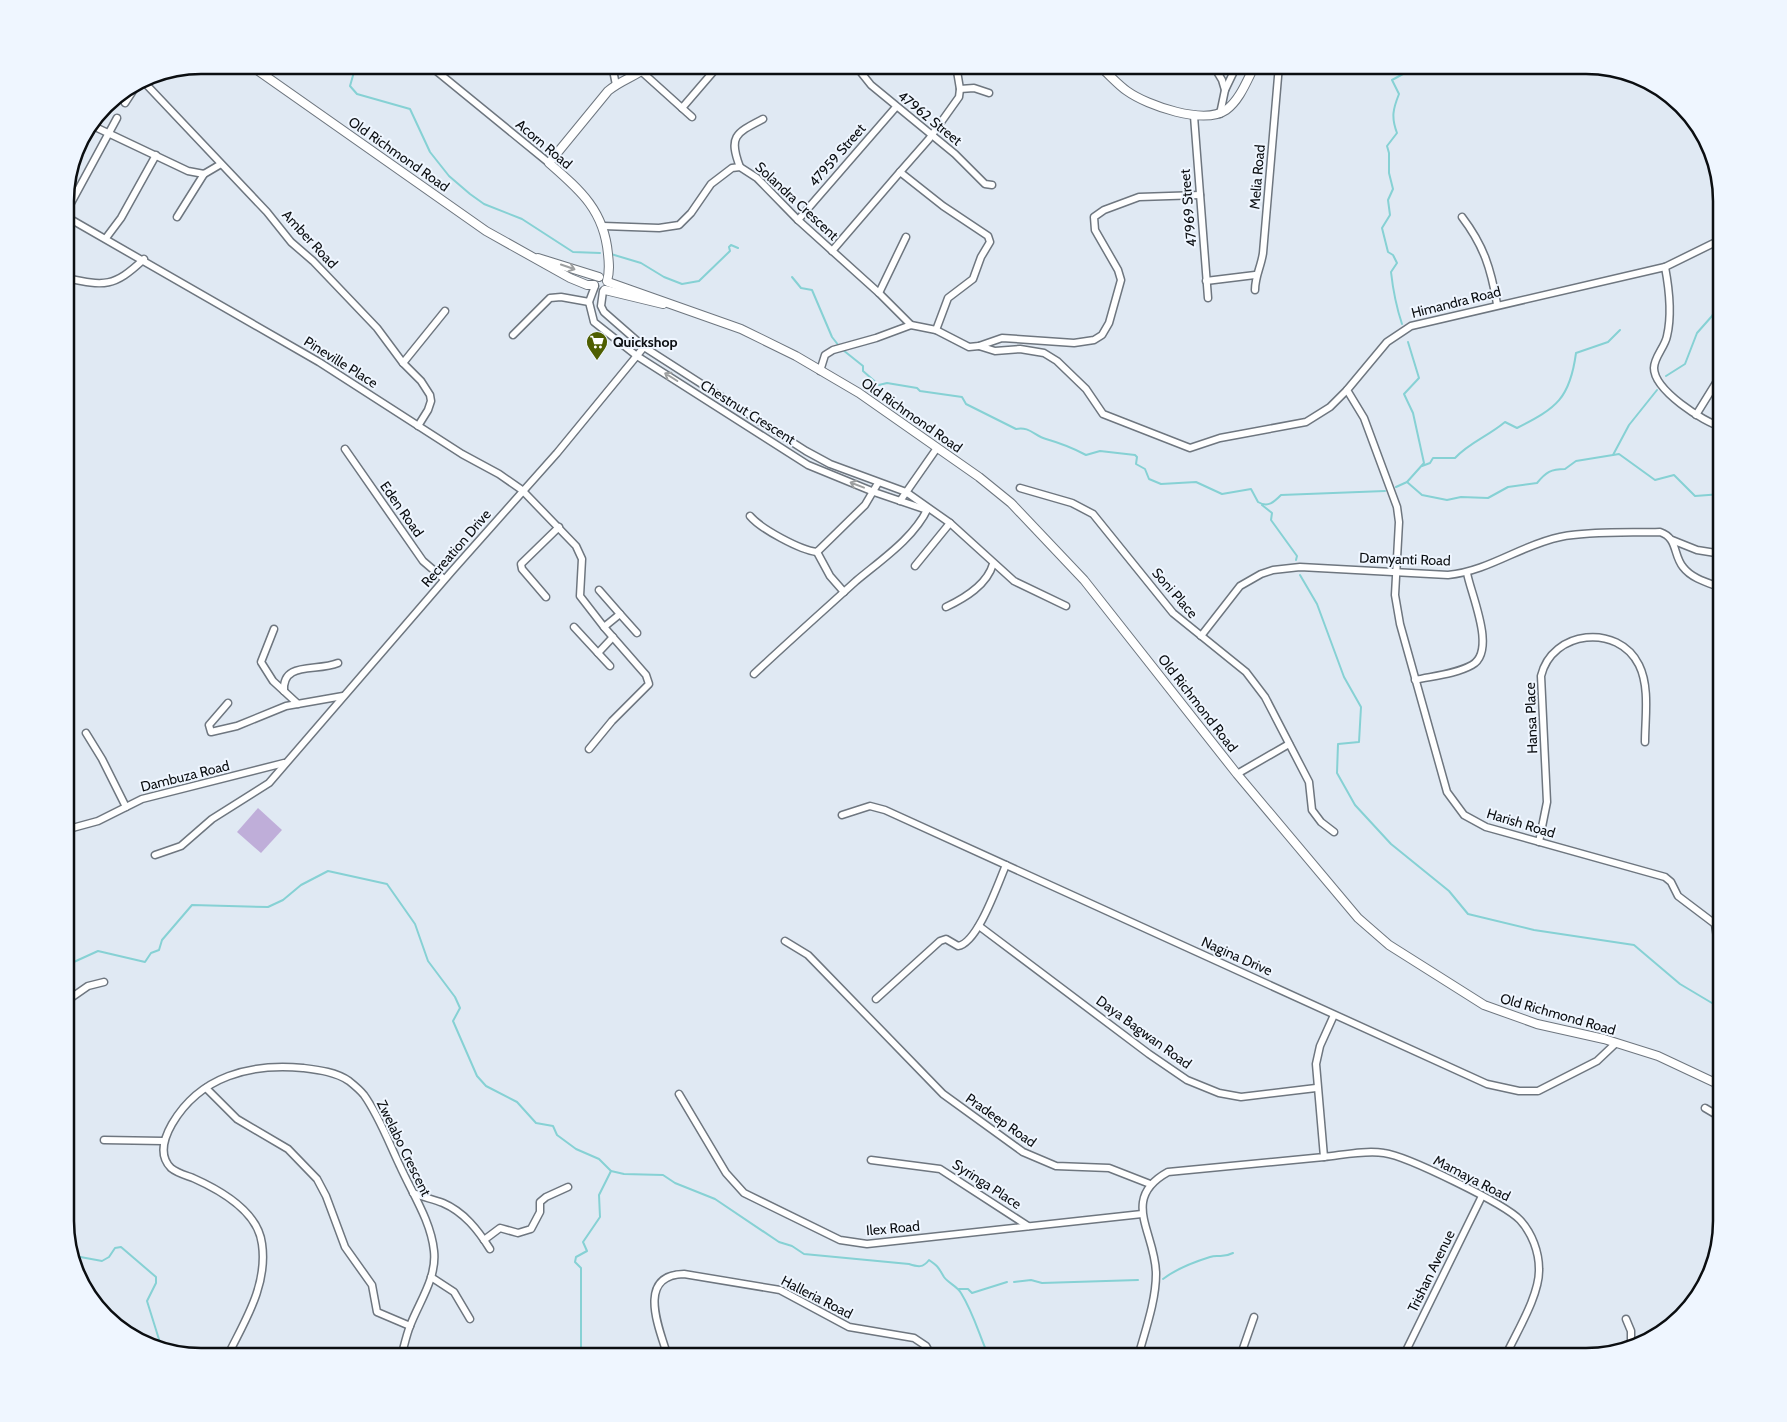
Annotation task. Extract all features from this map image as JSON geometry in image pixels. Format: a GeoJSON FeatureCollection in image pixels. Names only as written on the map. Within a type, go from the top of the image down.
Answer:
{"type":"FeatureCollection","features":[{"type":"Feature","properties":{"kind":"street","name":"Old Richmond Road"},"geometry":{"type":"LineString","coordinates":[[263,74],[486,231],[570,278],[594,286]]}},
{"type":"Feature","properties":{"kind":"street","name":"Acorn Road"},"geometry":{"type":"LineString","coordinates":[[440,74],[549,163],[583,194],[603,226],[609,264],[604,283]]}},
{"type":"Feature","properties":{"kind":"street"},"geometry":{"type":"LineString","coordinates":[[614,74],[616,85]]}},
{"type":"Feature","properties":{"kind":"street"},"geometry":{"type":"LineString","coordinates":[[549,163],[616,85],[638,74]]}},
{"type":"Feature","properties":{"kind":"street"},"geometry":{"type":"LineString","coordinates":[[644,74],[692,117]]}},
{"type":"Feature","properties":{"kind":"street"},"geometry":{"type":"LineString","coordinates":[[682,108],[711,74]]}},
{"type":"Feature","properties":{"kind":"street","name":"47962 Street"},"geometry":{"type":"LineString","coordinates":[[862,74],[871,86],[955,154],[985,184],[992,185]]}},
{"type":"Feature","properties":{"kind":"street"},"geometry":{"type":"LineString","coordinates":[[832,251],[932,135],[953,107],[960,89],[958,74]]}},
{"type":"Feature","properties":{"kind":"street"},"geometry":{"type":"LineString","coordinates":[[1108,74],[1126,91],[1137,97],[1194,116],[1208,117],[1220,114],[1228,109],[1241,93],[1250,74]]}},
{"type":"Feature","properties":{"kind":"street"},"geometry":{"type":"LineString","coordinates":[[1218,74],[1225,90]]}},
{"type":"Feature","properties":{"kind":"street"},"geometry":{"type":"LineString","coordinates":[[1220,114],[1225,90],[1232,74]]}},
{"type":"Feature","properties":{"kind":"street","name":"Melia Road"},"geometry":{"type":"LineString","coordinates":[[1255,290],[1255,275],[1260,268],[1263,253],[1278,74]]}},
{"type":"Feature","properties":{"kind":"street","name":"Amber Road"},"geometry":{"type":"LineString","coordinates":[[147,86],[267,212],[291,242],[313,261],[377,328],[430,395],[428,410],[418,426]]}},
{"type":"Feature","properties":{"kind":"street"},"geometry":{"type":"LineString","coordinates":[[960,89],[974,88],[989,93]]}},
{"type":"Feature","properties":{"kind":"street"},"geometry":{"type":"LineString","coordinates":[[125,102],[129,96]]}},
{"type":"Feature","properties":{"kind":"street","name":"47959 Street"},"geometry":{"type":"LineString","coordinates":[[798,220],[896,106]]}},
{"type":"Feature","properties":{"kind":"street","name":"47969 Street"},"geometry":{"type":"LineString","coordinates":[[1194,116],[1208,298]]}},
{"type":"Feature","properties":{"kind":"street"},"geometry":{"type":"LineString","coordinates":[[74,198],[117,118]]}},
{"type":"Feature","properties":{"kind":"street"},"geometry":{"type":"LineString","coordinates":[[740,167],[733,145],[735,138],[742,130],[763,119]]}},
{"type":"Feature","properties":{"kind":"street"},"geometry":{"type":"LineString","coordinates":[[97,128],[188,171],[204,174]]}},
{"type":"Feature","properties":{"kind":"street"},"geometry":{"type":"LineString","coordinates":[[106,238],[122,218],[156,155]]}},
{"type":"Feature","properties":{"kind":"street"},"geometry":{"type":"LineString","coordinates":[[177,216],[204,174],[221,164]]}},
{"type":"Feature","properties":{"kind":"street","name":"Solandra Crescent"},"geometry":{"type":"LineString","coordinates":[[603,226],[659,228],[679,225],[691,213],[711,184],[732,168],[740,167],[757,178],[798,220],[880,293],[911,325]]}},
{"type":"Feature","properties":{"kind":"street"},"geometry":{"type":"LineString","coordinates":[[900,172],[943,206],[972,224],[990,240],[973,279],[948,298],[936,330]]}},
{"type":"Feature","properties":{"kind":"street"},"geometry":{"type":"LineString","coordinates":[[979,346],[1002,338],[1074,343],[1094,340],[1102,335],[1111,315],[1121,280],[1118,270],[1095,230],[1093,220],[1097,214],[1139,197],[1200,195]]}},
{"type":"Feature","properties":{"kind":"street"},"geometry":{"type":"LineString","coordinates":[[1462,217],[1486,255],[1491,270],[1497,304]]}},
{"type":"Feature","properties":{"kind":"street","name":"Pineville Place"},"geometry":{"type":"LineString","coordinates":[[74,220],[319,362],[522,490],[559,527],[581,554],[580,596],[604,627],[646,674],[650,684],[612,721],[589,749]]}},
{"type":"Feature","properties":{"kind":"street"},"geometry":{"type":"LineString","coordinates":[[880,293],[906,237]]}},
{"type":"Feature","properties":{"kind":"street","name":"Himandra Road"},"geometry":{"type":"LineString","coordinates":[[911,325],[936,330],[964,346],[979,346],[995,351],[1012,349],[1036,351],[1051,356],[1086,389],[1103,414],[1178,445],[1194,448],[1216,438],[1300,423],[1317,417],[1347,390],[1387,342],[1411,326],[1497,304],[1665,267],[1713,243]]}},
{"type":"Feature","properties":{"kind":"street","name":"Old Richmond Road"},"geometry":{"type":"LineString","coordinates":[[536,258],[657,304],[667,304],[741,329],[796,356],[859,393],[979,478],[1010,504],[1062,555],[1238,774],[1358,918],[1389,945],[1484,1005],[1537,1024],[1616,1043],[1658,1056],[1713,1082]]}},
{"type":"Feature","properties":{"kind":"street"},"geometry":{"type":"LineString","coordinates":[[74,280],[98,284],[116,281],[144,259]]}},
{"type":"Feature","properties":{"kind":"street"},"geometry":{"type":"LineString","coordinates":[[1665,267],[1668,288],[1669,330],[1666,341],[1655,363],[1655,372],[1670,393],[1685,409],[1713,423]]}},
{"type":"Feature","properties":{"kind":"street"},"geometry":{"type":"LineString","coordinates":[[1206,281],[1255,275]]}},
{"type":"Feature","properties":{"kind":"street"},"geometry":{"type":"LineString","coordinates":[[513,335],[550,298],[561,297],[589,302],[595,280],[604,283]]}},
{"type":"Feature","properties":{"kind":"street","name":"Chestnut Crescent"},"geometry":{"type":"LineString","coordinates":[[604,283],[601,306],[604,312],[644,346],[787,440],[830,464],[906,492],[927,509]]}},
{"type":"Feature","properties":{"kind":"street","name":"Chestnut Crescent"},"geometry":{"type":"LineString","coordinates":[[589,302],[594,322],[637,356],[808,465],[874,492],[936,513],[950,523],[993,564],[1014,581],[1066,606]]}},
{"type":"Feature","properties":{"kind":"street"},"geometry":{"type":"LineString","coordinates":[[403,363],[445,311]]}},
{"type":"Feature","properties":{"kind":"street"},"geometry":{"type":"LineString","coordinates":[[820,371],[825,355],[829,352],[911,325]]}},
{"type":"Feature","properties":{"kind":"street","name":"Recreation Drive"},"geometry":{"type":"LineString","coordinates":[[154,855],[181,846],[219,814],[268,783],[522,490],[557,453],[644,346]]}},
{"type":"Feature","properties":{"kind":"street"},"geometry":{"type":"LineString","coordinates":[[1696,415],[1713,388]]}},
{"type":"Feature","properties":{"kind":"street"},"geometry":{"type":"LineString","coordinates":[[1347,390],[1364,418],[1397,506],[1399,522],[1396,572]]}},
{"type":"Feature","properties":{"kind":"street","name":"Eden Road"},"geometry":{"type":"LineString","coordinates":[[345,448],[423,561],[444,580]]}},
{"type":"Feature","properties":{"kind":"street"},"geometry":{"type":"LineString","coordinates":[[900,501],[937,448]]}},
{"type":"Feature","properties":{"kind":"street"},"geometry":{"type":"LineString","coordinates":[[817,552],[853,518],[874,492],[878,483]]}},
{"type":"Feature","properties":{"kind":"street","name":"Soni Place"},"geometry":{"type":"LineString","coordinates":[[1020,488],[1072,503],[1093,514],[1173,613],[1238,663],[1256,684],[1290,744],[1309,782],[1312,810],[1321,822],[1334,832]]}},
{"type":"Feature","properties":{"kind":"street"},"geometry":{"type":"LineString","coordinates":[[754,674],[917,526],[927,509]]}},
{"type":"Feature","properties":{"kind":"street"},"geometry":{"type":"LineString","coordinates":[[750,516],[778,535],[808,550],[817,552],[827,571],[844,592]]}},
{"type":"Feature","properties":{"kind":"street"},"geometry":{"type":"LineString","coordinates":[[915,566],[950,523]]}},
{"type":"Feature","properties":{"kind":"street"},"geometry":{"type":"LineString","coordinates":[[546,596],[522,569],[521,564],[559,527]]}},
{"type":"Feature","properties":{"kind":"street","name":"Damyanti Road"},"geometry":{"type":"LineString","coordinates":[[1201,636],[1240,586],[1261,574],[1300,567],[1448,575],[1467,573],[1560,537],[1660,532],[1672,540],[1697,550],[1713,553]]}},
{"type":"Feature","properties":{"kind":"street"},"geometry":{"type":"LineString","coordinates":[[1672,540],[1680,562],[1686,571],[1698,579],[1713,585]]}},
{"type":"Feature","properties":{"kind":"street"},"geometry":{"type":"LineString","coordinates":[[946,607],[973,592],[993,564]]}},
{"type":"Feature","properties":{"kind":"street","name":"Harish Road"},"geometry":{"type":"LineString","coordinates":[[1396,572],[1395,595],[1400,624],[1443,784],[1459,808],[1473,821],[1486,827],[1669,879],[1678,896],[1713,922]]}},
{"type":"Feature","properties":{"kind":"street"},"geometry":{"type":"LineString","coordinates":[[1415,680],[1470,666],[1481,654],[1483,636],[1467,573]]}},
{"type":"Feature","properties":{"kind":"street"},"geometry":{"type":"LineString","coordinates":[[600,590],[637,633]]}},
{"type":"Feature","properties":{"kind":"street"},"geometry":{"type":"LineString","coordinates":[[604,627],[620,614]]}},
{"type":"Feature","properties":{"kind":"street"},"geometry":{"type":"LineString","coordinates":[[574,627],[610,666]]}},
{"type":"Feature","properties":{"kind":"street"},"geometry":{"type":"LineString","coordinates":[[274,629],[261,662],[273,681],[298,704]]}},
{"type":"Feature","properties":{"kind":"street"},"geometry":{"type":"LineString","coordinates":[[598,653],[613,637]]}},
{"type":"Feature","properties":{"kind":"street","name":"Hansa Place"},"geometry":{"type":"LineString","coordinates":[[1539,842],[1547,802],[1541,676],[1545,665],[1554,652],[1568,642],[1593,637],[1611,640],[1627,650],[1639,665],[1644,681],[1645,742]]}},
{"type":"Feature","properties":{"kind":"street"},"geometry":{"type":"LineString","coordinates":[[284,691],[283,682],[289,673],[302,669],[327,667],[338,662]]}},
{"type":"Feature","properties":{"kind":"street"},"geometry":{"type":"LineString","coordinates":[[228,703],[209,725],[211,732],[229,728],[286,706],[344,696]]}},
{"type":"Feature","properties":{"kind":"street"},"geometry":{"type":"LineString","coordinates":[[86,733],[102,759],[126,807]]}},
{"type":"Feature","properties":{"kind":"street"},"geometry":{"type":"LineString","coordinates":[[1238,774],[1290,744]]}},
{"type":"Feature","properties":{"kind":"street","name":"Dambuza Road"},"geometry":{"type":"LineString","coordinates":[[74,828],[98,821],[126,807],[162,793],[285,763]]}},
{"type":"Feature","properties":{"kind":"street","name":"Nagina Drive"},"geometry":{"type":"LineString","coordinates":[[842,815],[863,807],[878,807],[1487,1084],[1531,1092],[1550,1087],[1597,1061],[1616,1043]]}},
{"type":"Feature","properties":{"kind":"street"},"geometry":{"type":"LineString","coordinates":[[74,825],[81,826]]}},
{"type":"Feature","properties":{"kind":"street"},"geometry":{"type":"LineString","coordinates":[[876,999],[940,941],[946,939],[961,946],[966,942],[979,926],[1006,865]]}},
{"type":"Feature","properties":{"kind":"street","name":"Daya Bagwan Road"},"geometry":{"type":"LineString","coordinates":[[979,926],[1149,1054],[1187,1080],[1219,1093],[1241,1097],[1316,1088]]}},
{"type":"Feature","properties":{"kind":"street","name":"Pradeep Road"},"geometry":{"type":"LineString","coordinates":[[785,941],[808,955],[943,1094],[1023,1152],[1056,1166],[1110,1168],[1150,1184]]}},
{"type":"Feature","properties":{"kind":"street"},"geometry":{"type":"LineString","coordinates":[[74,996],[88,986],[104,982]]}},
{"type":"Feature","properties":{"kind":"street"},"geometry":{"type":"LineString","coordinates":[[1140,1348],[1152,1302],[1156,1274],[1154,1256],[1142,1214],[1143,1199],[1150,1184],[1168,1172],[1324,1157],[1316,1088],[1317,1056],[1334,1015]]}},
{"type":"Feature","properties":{"kind":"street","name":"Zwelabo Crescent"},"geometry":{"type":"LineString","coordinates":[[163,1141],[178,1114],[206,1088],[234,1073],[252,1068],[292,1067],[321,1070],[349,1081],[364,1096],[377,1118],[431,1236],[434,1259],[431,1277],[410,1326],[404,1348]]}},
{"type":"Feature","properties":{"kind":"street"},"geometry":{"type":"LineString","coordinates":[[206,1088],[237,1119],[288,1149],[317,1179],[326,1196],[345,1247],[372,1285],[377,1312],[410,1326]]}},
{"type":"Feature","properties":{"kind":"street","name":"Ilex Road"},"geometry":{"type":"LineString","coordinates":[[679,1094],[736,1187],[749,1196],[840,1240],[867,1244],[1142,1214]]}},
{"type":"Feature","properties":{"kind":"street"},"geometry":{"type":"LineString","coordinates":[[1705,1108],[1713,1113]]}},
{"type":"Feature","properties":{"kind":"street"},"geometry":{"type":"LineString","coordinates":[[104,1140],[163,1141],[163,1152],[171,1167],[233,1201],[252,1220],[260,1235],[262,1245],[262,1276],[256,1296],[231,1348]]}},
{"type":"Feature","properties":{"kind":"street","name":"Mamaya Road"},"geometry":{"type":"LineString","coordinates":[[1324,1157],[1371,1152],[1385,1153],[1412,1162],[1482,1196],[1521,1221],[1533,1241],[1540,1270],[1537,1285],[1509,1348]]}},
{"type":"Feature","properties":{"kind":"street","name":"Syringa Place"},"geometry":{"type":"LineString","coordinates":[[871,1160],[940,1169],[1028,1226]]}},
{"type":"Feature","properties":{"kind":"street"},"geometry":{"type":"LineString","coordinates":[[484,1240],[500,1228],[518,1232],[531,1229],[540,1212],[540,1202],[546,1197],[568,1187]]}},
{"type":"Feature","properties":{"kind":"street"},"geometry":{"type":"LineString","coordinates":[[412,1194],[448,1206],[475,1226],[490,1249]]}},
{"type":"Feature","properties":{"kind":"street","name":"Trishan Avenue"},"geometry":{"type":"LineString","coordinates":[[1407,1348],[1482,1196]]}},
{"type":"Feature","properties":{"kind":"street","name":"Halleria Road"},"geometry":{"type":"LineString","coordinates":[[665,1348],[653,1302],[657,1287],[669,1276],[684,1274],[772,1288],[788,1293],[849,1327],[914,1338],[927,1348]]}},
{"type":"Feature","properties":{"kind":"street"},"geometry":{"type":"LineString","coordinates":[[431,1277],[454,1292],[470,1318]]}},
{"type":"Feature","properties":{"kind":"street"},"geometry":{"type":"LineString","coordinates":[[1243,1348],[1254,1317]]}},
{"type":"Feature","properties":{"kind":"street"},"geometry":{"type":"LineString","coordinates":[[1626,1318],[1631,1331],[1631,1340]]}},
{"type":"Feature","properties":{"kind":"shaded area"},"geometry":{"type":"Polygon","coordinates":[[[258,808],[282,830],[261,853],[237,832],[258,808]]]}},
{"type":"Feature","properties":{"kind":"waterway"},"geometry":{"type":"LineString","coordinates":[[353,74],[350,86],[357,94],[410,109],[430,152],[449,176],[470,194],[484,204],[522,219],[573,252],[600,253]]}},
{"type":"Feature","properties":{"kind":"waterway"},"geometry":{"type":"LineString","coordinates":[[1402,324],[1391,272],[1397,263],[1393,255],[1388,252],[1382,228],[1390,215],[1388,200],[1393,189],[1389,173],[1387,146],[1397,133],[1394,113],[1399,94],[1392,80],[1403,74]]}},
{"type":"Feature","properties":{"kind":"waterway"},"geometry":{"type":"LineString","coordinates":[[611,254],[641,263],[664,277],[682,284],[699,281],[730,251],[729,247],[731,245],[738,248]]}},
{"type":"Feature","properties":{"kind":"waterway"},"geometry":{"type":"LineString","coordinates":[[792,277],[801,288],[812,290],[832,337],[839,346]]}},
{"type":"Feature","properties":{"kind":"waterway"},"geometry":{"type":"LineString","coordinates":[[1666,376],[1685,364],[1697,333],[1713,314]]}},
{"type":"Feature","properties":{"kind":"waterway"},"geometry":{"type":"LineString","coordinates":[[1422,466],[1430,463],[1433,458],[1455,458],[1505,422],[1517,428],[1542,414],[1552,407],[1565,391],[1570,381],[1576,353],[1608,342],[1620,330]]}},
{"type":"Feature","properties":{"kind":"waterway"},"geometry":{"type":"LineString","coordinates":[[1407,482],[1424,463],[1413,413],[1404,394],[1419,378],[1408,342]]}},
{"type":"Feature","properties":{"kind":"waterway"},"geometry":{"type":"LineString","coordinates":[[843,350],[863,366],[863,371],[879,385],[887,383],[917,388],[920,391],[962,397],[966,404],[1016,429],[1028,430],[1042,438],[1086,455],[1100,451],[1135,455],[1137,457],[1136,464],[1145,469],[1149,479],[1161,484],[1196,482],[1222,494],[1251,489],[1258,502],[1262,504],[1273,502],[1281,495],[1385,491]]}},
{"type":"Feature","properties":{"kind":"waterway"},"geometry":{"type":"LineString","coordinates":[[1396,487],[1407,482],[1422,495],[1447,500],[1461,497],[1488,498],[1508,487],[1537,483],[1549,472],[1565,469],[1576,461],[1613,455],[1629,425],[1657,390]]}},
{"type":"Feature","properties":{"kind":"waterway"},"geometry":{"type":"LineString","coordinates":[[1613,455],[1619,454],[1655,480],[1674,475],[1695,496],[1713,495]]}},
{"type":"Feature","properties":{"kind":"waterway"},"geometry":{"type":"LineString","coordinates":[[1262,505],[1272,513],[1271,520],[1297,556],[1296,560]]}},
{"type":"Feature","properties":{"kind":"waterway"},"geometry":{"type":"LineString","coordinates":[[1300,575],[1317,604],[1344,677],[1361,707],[1359,742],[1338,744],[1337,773],[1355,805],[1391,844],[1449,891],[1468,914],[1534,930],[1634,945],[1680,984],[1713,1004]]}},
{"type":"Feature","properties":{"kind":"waterway"},"geometry":{"type":"LineString","coordinates":[[74,962],[98,951],[145,962],[151,953],[159,950],[162,940],[192,905],[268,907],[283,900],[301,885],[328,871],[387,884],[415,924],[428,961],[455,997],[460,1008],[453,1021],[477,1076],[486,1086],[517,1102],[536,1123],[553,1126],[557,1135],[576,1149],[599,1159],[611,1171],[624,1174],[663,1175],[675,1183],[715,1199],[779,1242],[792,1246],[804,1254],[918,1266],[922,1266],[929,1260],[937,1266],[946,1279],[961,1293],[985,1348]]}},
{"type":"Feature","properties":{"kind":"waterway"},"geometry":{"type":"LineString","coordinates":[[581,1348],[581,1268],[575,1262],[576,1257],[587,1251],[583,1242],[600,1217],[599,1195],[611,1171]]}},
{"type":"Feature","properties":{"kind":"waterway"},"geometry":{"type":"LineString","coordinates":[[79,1257],[102,1261],[109,1257],[115,1248],[121,1247],[156,1277],[156,1283],[147,1301],[159,1341]]}},
{"type":"Feature","properties":{"kind":"waterway"},"geometry":{"type":"LineString","coordinates":[[1163,1279],[1179,1269],[1198,1261],[1213,1256],[1226,1256],[1233,1253]]}},
{"type":"Feature","properties":{"kind":"waterway"},"geometry":{"type":"LineString","coordinates":[[1014,1282],[1031,1280],[1042,1283],[1138,1280]]}},
{"type":"Feature","properties":{"kind":"waterway"},"geometry":{"type":"LineString","coordinates":[[959,1289],[968,1289],[972,1293],[1007,1282]]}},
{"type":"Feature","properties":{"kind":"place","name":"Quickshop"},"geometry":{"type":"Point","coordinates":[597,361]}}]}
